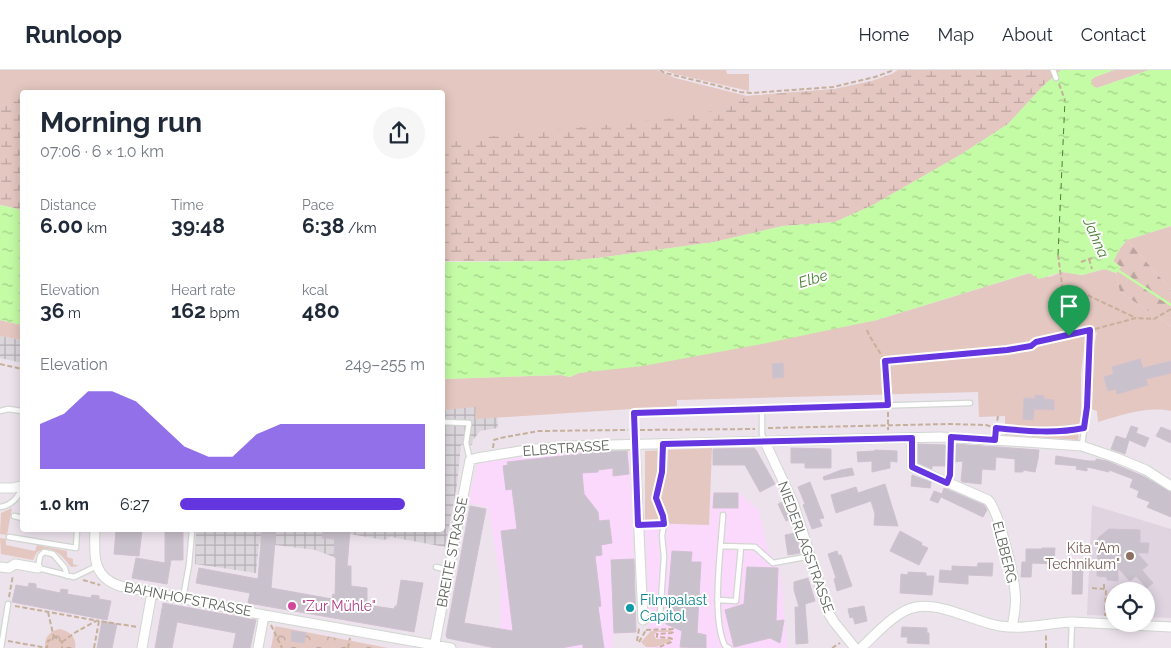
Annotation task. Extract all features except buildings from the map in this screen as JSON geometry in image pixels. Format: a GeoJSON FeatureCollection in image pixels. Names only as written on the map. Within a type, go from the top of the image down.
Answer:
{"type":"FeatureCollection","features":[{"type":"Feature","properties":{"kind":"street","name":"ELBSTRASSE"},"geometry":{"type":"LineString","coordinates":[[470,460],[493,455],[569,446],[951,437],[1082,446],[1146,470],[1171,486]]}},
{"type":"Feature","properties":{"kind":"street","name":"ELBBERG"},"geometry":{"type":"LineString","coordinates":[[912,438],[912,467],[988,500],[993,505],[1015,593],[1012,627]]}},
{"type":"Feature","properties":{"kind":"street","name":"NIEDERLAGSTRASSE"},"geometry":{"type":"LineString","coordinates":[[765,442],[793,502],[829,614],[855,648]]}},
{"type":"Feature","properties":{"kind":"street"},"geometry":{"type":"LineString","coordinates":[[635,444],[641,624]]}},
{"type":"Feature","properties":{"kind":"street","name":"BREITE STRASSE"},"geometry":{"type":"LineString","coordinates":[[435,646],[470,460]]}},
{"type":"Feature","properties":{"kind":"street"},"geometry":{"type":"LineString","coordinates":[[0,488],[20,486]]}},
{"type":"Feature","properties":{"kind":"street"},"geometry":{"type":"LineString","coordinates":[[94,532],[97,566]]}},
{"type":"Feature","properties":{"kind":"street"},"geometry":{"type":"LineString","coordinates":[[0,567],[8,568],[15,564],[38,568]]}},
{"type":"Feature","properties":{"kind":"street","name":"BAHNHOFSTRASSE"},"geometry":{"type":"LineString","coordinates":[[97,566],[102,576],[113,584],[264,615],[451,648]]}},
{"type":"Feature","properties":{"kind":"street"},"geometry":{"type":"LineString","coordinates":[[142,648],[152,592]]}},
{"type":"Feature","properties":{"kind":"street"},"geometry":{"type":"LineString","coordinates":[[861,648],[897,615],[920,606],[940,609],[986,623],[1012,627],[1072,622],[1171,627]]}},
{"type":"Feature","properties":{"kind":"street"},"geometry":{"type":"LineString","coordinates":[[258,648],[264,615]]}},
{"type":"Feature","properties":{"kind":"lane"},"geometry":{"type":"LineString","coordinates":[[1053,70],[1056,78]]}},
{"type":"Feature","properties":{"kind":"lane"},"geometry":{"type":"LineString","coordinates":[[1052,339],[1090,330],[1087,407],[1082,446]]}},
{"type":"Feature","properties":{"kind":"lane"},"geometry":{"type":"LineString","coordinates":[[635,444],[634,413],[970,403]]}},
{"type":"Feature","properties":{"kind":"lane"},"geometry":{"type":"LineString","coordinates":[[0,411],[8,409],[20,411]]}},
{"type":"Feature","properties":{"kind":"lane"},"geometry":{"type":"LineString","coordinates":[[762,409],[762,428],[765,442]]}},
{"type":"Feature","properties":{"kind":"lane"},"geometry":{"type":"LineString","coordinates":[[445,422],[468,423],[466,444],[470,460]]}},
{"type":"Feature","properties":{"kind":"lane"},"geometry":{"type":"LineString","coordinates":[[947,483],[950,475],[951,437]]}},
{"type":"Feature","properties":{"kind":"lane"},"geometry":{"type":"LineString","coordinates":[[0,507],[10,504],[20,492]]}},
{"type":"Feature","properties":{"kind":"lane"},"geometry":{"type":"LineString","coordinates":[[723,515],[717,600],[721,639],[725,646],[729,648]]}},
{"type":"Feature","properties":{"kind":"lane"},"geometry":{"type":"LineString","coordinates":[[14,516],[20,518]]}},
{"type":"Feature","properties":{"kind":"lane"},"geometry":{"type":"LineString","coordinates":[[641,624],[660,615],[664,524]]}},
{"type":"Feature","properties":{"kind":"lane"},"geometry":{"type":"LineString","coordinates":[[75,555],[76,532]]}},
{"type":"Feature","properties":{"kind":"lane"},"geometry":{"type":"LineString","coordinates":[[183,598],[189,565],[192,532]]}},
{"type":"Feature","properties":{"kind":"lane"},"geometry":{"type":"LineString","coordinates":[[9,537],[76,548]]}},
{"type":"Feature","properties":{"kind":"lane"},"geometry":{"type":"LineString","coordinates":[[721,546],[755,547],[773,563],[811,556]]}},
{"type":"Feature","properties":{"kind":"lane"},"geometry":{"type":"LineString","coordinates":[[717,600],[736,601],[741,547]]}},
{"type":"Feature","properties":{"kind":"lane"},"geometry":{"type":"LineString","coordinates":[[67,576],[58,558],[49,552],[44,552],[40,556],[38,568],[67,576],[74,577],[97,566]]}},
{"type":"Feature","properties":{"kind":"lane"},"geometry":{"type":"LineString","coordinates":[[436,567],[448,570]]}},
{"type":"Feature","properties":{"kind":"lane"},"geometry":{"type":"LineString","coordinates":[[1,648],[8,604]]}},
{"type":"Feature","properties":{"kind":"lane"},"geometry":{"type":"LineString","coordinates":[[1071,648],[1072,622]]}},
{"type":"Feature","properties":{"kind":"path"},"geometry":{"type":"LineString","coordinates":[[660,70],[743,93],[833,87],[875,77],[894,70]]}},
{"type":"Feature","properties":{"kind":"path"},"geometry":{"type":"LineString","coordinates":[[1056,78],[1065,100]]}},
{"type":"Feature","properties":{"kind":"path"},"geometry":{"type":"LineString","coordinates":[[1058,255],[1069,336]]}},
{"type":"Feature","properties":{"kind":"path"},"geometry":{"type":"LineString","coordinates":[[1081,262],[1090,259],[1092,269]]}},
{"type":"Feature","properties":{"kind":"path"},"geometry":{"type":"LineString","coordinates":[[1081,292],[1136,318]]}},
{"type":"Feature","properties":{"kind":"path"},"geometry":{"type":"LineString","coordinates":[[1090,330],[1136,318],[1154,319],[1171,309]]}},
{"type":"Feature","properties":{"kind":"path"},"geometry":{"type":"LineString","coordinates":[[867,330],[885,361],[888,405]]}},
{"type":"Feature","properties":{"kind":"path"},"geometry":{"type":"LineString","coordinates":[[885,361],[1007,350],[1031,346],[1036,342],[1052,339]]}},
{"type":"Feature","properties":{"kind":"path"},"geometry":{"type":"LineString","coordinates":[[0,364],[20,369]]}},
{"type":"Feature","properties":{"kind":"path"},"geometry":{"type":"LineString","coordinates":[[995,440],[998,416]]}},
{"type":"Feature","properties":{"kind":"path"},"geometry":{"type":"LineString","coordinates":[[493,455],[494,440],[538,431],[940,424],[986,425],[996,428],[1028,431],[1067,432],[1084,428]]}},
{"type":"Feature","properties":{"kind":"path"},"geometry":{"type":"LineString","coordinates":[[638,525],[664,524],[656,498],[662,472],[663,444]]}},
{"type":"Feature","properties":{"kind":"path"},"geometry":{"type":"LineString","coordinates":[[15,564],[8,604],[145,629]]}},
{"type":"Feature","properties":{"kind":"path"},"geometry":{"type":"LineString","coordinates":[[74,577],[101,586],[113,584]]}},
{"type":"Feature","properties":{"kind":"path"},"geometry":{"type":"LineString","coordinates":[[1104,584],[1104,589],[1106,590],[1104,624]]}},
{"type":"Feature","properties":{"kind":"path"},"geometry":{"type":"LineString","coordinates":[[1092,588],[1104,589]]}},
{"type":"Feature","properties":{"kind":"path"},"geometry":{"type":"LineString","coordinates":[[48,612],[54,638]]}},
{"type":"Feature","properties":{"kind":"path"},"geometry":{"type":"LineString","coordinates":[[264,615],[273,627],[282,648]]}},
{"type":"Feature","properties":{"kind":"path"},"geometry":{"type":"LineString","coordinates":[[62,642],[76,632],[98,621]]}},
{"type":"Feature","properties":{"kind":"path"},"geometry":{"type":"LineString","coordinates":[[94,648],[98,621]]}},
{"type":"Feature","properties":{"kind":"path"},"geometry":{"type":"LineString","coordinates":[[641,624],[638,641],[646,630],[673,629],[671,633],[657,634],[657,637],[672,639],[671,642],[657,648]]}},
{"type":"Feature","properties":{"kind":"path"},"geometry":{"type":"LineString","coordinates":[[1046,625],[1046,648]]}},
{"type":"Feature","properties":{"kind":"path"},"geometry":{"type":"LineString","coordinates":[[348,648],[350,634]]}},
{"type":"Feature","properties":{"kind":"path"},"geometry":{"type":"LineString","coordinates":[[2,640],[47,648],[48,641],[58,638],[62,642],[62,648]]}},
{"type":"Feature","properties":{"kind":"shaded area"},"geometry":{"type":"Polygon","coordinates":[[[0,336],[20,340],[20,363],[0,358],[0,336]]]}},
{"type":"Feature","properties":{"kind":"shaded area"},"geometry":{"type":"Polygon","coordinates":[[[445,392],[497,414],[498,428],[480,431],[473,440],[472,445],[461,445],[457,485],[445,547],[391,537],[384,540],[350,534],[348,558],[334,557],[315,550],[259,543],[256,573],[195,564],[196,532],[445,532],[445,392]]]}},
{"type":"Feature","properties":{"kind":"shaded area"},"geometry":{"type":"Polygon","coordinates":[[[630,447],[636,632],[614,633],[612,648],[500,648],[501,584],[488,507],[468,503],[478,462],[580,450],[630,447]]]}},
{"type":"Feature","properties":{"kind":"shaded area"},"geometry":{"type":"Polygon","coordinates":[[[712,492],[739,493],[759,510],[767,548],[779,565],[788,648],[650,648],[645,523],[709,525],[712,492]]]}},
{"type":"Feature","properties":{"kind":"shaded area","name":"Kita \"Am Technikum\""},"geometry":{"type":"Polygon","coordinates":[[[1092,505],[1171,529],[1171,618],[1155,617],[1155,582],[1105,582],[1105,616],[1087,615],[1092,505]]]}},
{"type":"Feature","properties":{"kind":"green space"},"geometry":{"type":"Polygon","coordinates":[[[0,70],[657,70],[675,78],[747,96],[835,89],[872,81],[898,70],[1061,70],[445,260],[445,90],[20,90],[20,115],[0,110],[0,70]]]}},
{"type":"Feature","properties":{"kind":"green space"},"geometry":{"type":"Polygon","coordinates":[[[663,70],[726,70],[727,74],[749,74],[749,91],[675,74],[663,70]]]}},
{"type":"Feature","properties":{"kind":"green space"},"geometry":{"type":"Polygon","coordinates":[[[898,70],[1061,70],[1043,86],[1008,124],[960,155],[873,205],[835,222],[783,226],[714,242],[598,258],[562,261],[445,261],[445,141],[684,117],[727,108],[747,96],[835,89],[872,81],[898,70]]]}},
{"type":"Feature","properties":{"kind":"green space"},"geometry":{"type":"Polygon","coordinates":[[[1114,70],[1149,70],[1097,88],[1092,86],[1091,80],[1095,77],[1114,70]]]}},
{"type":"Feature","properties":{"kind":"green space"},"geometry":{"type":"Polygon","coordinates":[[[0,95],[20,100],[20,210],[0,205],[0,95]]]}},
{"type":"Feature","properties":{"kind":"green space"},"geometry":{"type":"Polygon","coordinates":[[[1171,226],[1171,290],[1127,240],[1171,226]]]}},
{"type":"Feature","properties":{"kind":"green space"},"geometry":{"type":"Polygon","coordinates":[[[1127,240],[1171,290],[1171,326],[1120,292],[1116,273],[1121,267],[1113,261],[1127,240]]]}},
{"type":"Feature","properties":{"kind":"green space"},"geometry":{"type":"Polygon","coordinates":[[[1105,269],[1116,273],[1120,292],[1171,326],[1171,411],[1143,410],[1098,422],[1097,411],[1089,408],[1094,346],[1097,332],[1086,335],[1081,373],[1081,415],[1078,440],[1005,435],[1005,416],[979,417],[978,392],[677,400],[677,406],[475,419],[476,407],[445,410],[445,379],[561,375],[570,377],[579,373],[877,320],[1030,273],[1050,277],[1062,272],[1082,275],[1105,269]]]}},
{"type":"Feature","properties":{"kind":"green space"},"geometry":{"type":"Polygon","coordinates":[[[0,320],[20,325],[20,340],[0,336],[0,320]]]}},
{"type":"Feature","properties":{"kind":"green space"},"geometry":{"type":"Polygon","coordinates":[[[712,448],[709,525],[645,523],[645,451],[712,448]]]}},
{"type":"Feature","properties":{"kind":"green space"},"geometry":{"type":"Polygon","coordinates":[[[12,508],[7,535],[0,534],[1,513],[12,508]]]}},
{"type":"Feature","properties":{"kind":"green space"},"geometry":{"type":"Polygon","coordinates":[[[0,538],[6,539],[6,545],[35,551],[37,545],[67,551],[67,557],[73,559],[73,564],[79,566],[71,567],[57,552],[48,549],[37,552],[33,560],[1,554],[0,538]]]}},
{"type":"Feature","properties":{"kind":"green space"},"geometry":{"type":"Polygon","coordinates":[[[275,626],[388,648],[271,648],[275,626]]]}},
{"type":"Feature","properties":{"kind":"green space"},"geometry":{"type":"Polygon","coordinates":[[[60,629],[74,638],[75,648],[45,648],[48,635],[60,629]]]}},
{"type":"Feature","properties":{"kind":"green space"},"geometry":{"type":"Polygon","coordinates":[[[671,630],[672,632],[657,632],[654,635],[656,639],[670,639],[671,641],[656,647],[646,647],[641,642],[651,631],[671,630]]]}},
{"type":"Feature","properties":{"kind":"water","name":"Elbe"},"geometry":{"type":"Polygon","coordinates":[[[1061,70],[1114,70],[1091,80],[1093,86],[1097,88],[1149,70],[1171,70],[1171,226],[1127,240],[1113,261],[1121,267],[1116,273],[1104,269],[1082,275],[1062,272],[1039,279],[1029,273],[877,320],[643,366],[579,373],[570,377],[561,375],[445,379],[445,262],[562,261],[598,258],[714,242],[783,226],[835,222],[873,205],[960,155],[1008,124],[1043,86],[1061,70]]]}},
{"type":"Feature","properties":{"kind":"water"},"geometry":{"type":"Polygon","coordinates":[[[0,205],[20,210],[20,325],[0,320],[0,205]]]}},
{"type":"Feature","properties":{"kind":"waterway","name":"Jahna"},"geometry":{"type":"LineString","coordinates":[[1116,269],[1171,305]]}},
{"type":"Feature","properties":{"kind":"ferry route"},"geometry":{"type":"LineString","coordinates":[[1058,255],[1065,100]]}},
{"type":"Feature","properties":{"kind":"place","name":"Kita \"Am Technikum\""},"geometry":{"type":"Point","coordinates":[1130,556]}},
{"type":"Feature","properties":{"kind":"place","name":"\"Zur Mühle\""},"geometry":{"type":"Point","coordinates":[292,606]}},
{"type":"Feature","properties":{"kind":"place","name":"Filmpalast Capitol"},"geometry":{"type":"Point","coordinates":[630,608]}},
{"type":"Feature","properties":{"kind":"route"},"geometry":{"type":"LineString","coordinates":[[1090,330],[1087,407],[1084,428],[1067,432],[996,428],[995,440],[951,437],[950,475],[947,483],[912,467],[912,438],[663,444],[662,472],[656,498],[664,524],[638,525],[634,413],[888,405],[885,361],[1007,350],[1069,336],[1090,330]]}}]}
